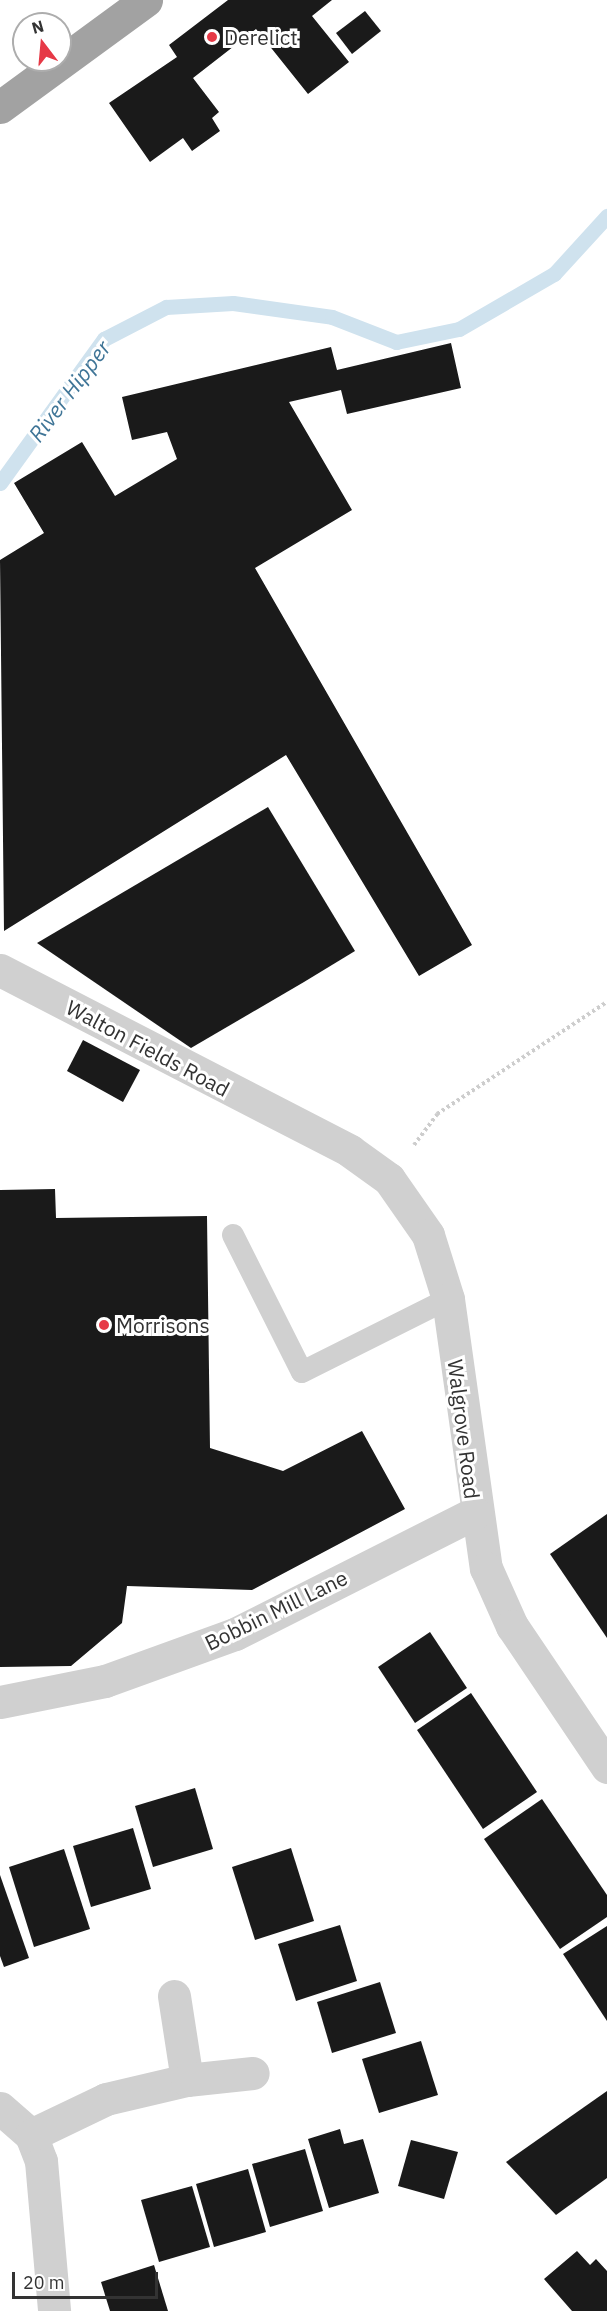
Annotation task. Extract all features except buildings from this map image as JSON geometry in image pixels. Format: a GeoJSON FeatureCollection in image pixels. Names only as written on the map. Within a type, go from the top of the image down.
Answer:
{"type":"FeatureCollection","features":[{"type":"Feature","properties":{"kind":"highway"},"geometry":{"type":"LineString","coordinates":[[0,107],[146,0]]}},
{"type":"Feature","properties":{"kind":"street","name":"Walton Fields Road"},"geometry":{"type":"LineString","coordinates":[[0,970],[295,1125]]}},
{"type":"Feature","properties":{"kind":"street","name":"Walgrove Road"},"geometry":{"type":"LineString","coordinates":[[295,1125],[351,1151],[389,1179],[428,1236],[448,1299],[475,1513],[486,1568],[512,1626],[607,1767]]}},
{"type":"Feature","properties":{"kind":"street","name":"Bobbin Mill Lane"},"geometry":{"type":"LineString","coordinates":[[0,1702],[105,1681],[235,1634],[475,1513]]}},
{"type":"Feature","properties":{"kind":"street"},"geometry":{"type":"LineString","coordinates":[[174,1996],[187,2080]]}},
{"type":"Feature","properties":{"kind":"street"},"geometry":{"type":"LineString","coordinates":[[31,2135],[106,2099],[187,2080],[254,2073]]}},
{"type":"Feature","properties":{"kind":"street"},"geometry":{"type":"LineString","coordinates":[[0,2108],[31,2135],[47,2192],[54,2311]]}},
{"type":"Feature","properties":{"kind":"lane"},"geometry":{"type":"LineString","coordinates":[[233,1235],[302,1372],[448,1299]]}},
{"type":"Feature","properties":{"kind":"path"},"geometry":{"type":"LineString","coordinates":[[389,1179],[437,1114],[607,1002]]}},
{"type":"Feature","properties":{"kind":"waterway","name":"River Hipper"},"geometry":{"type":"LineString","coordinates":[[0,483],[104,339],[166,307],[233,303],[332,317],[396,342],[459,329],[554,274],[607,216]]}},
{"type":"Feature","properties":{"kind":"place","name":"Derelict"},"geometry":{"type":"Point","coordinates":[212,37]}},
{"type":"Feature","properties":{"kind":"place","name":"Morrisons"},"geometry":{"type":"Point","coordinates":[104,1325]}}]}
